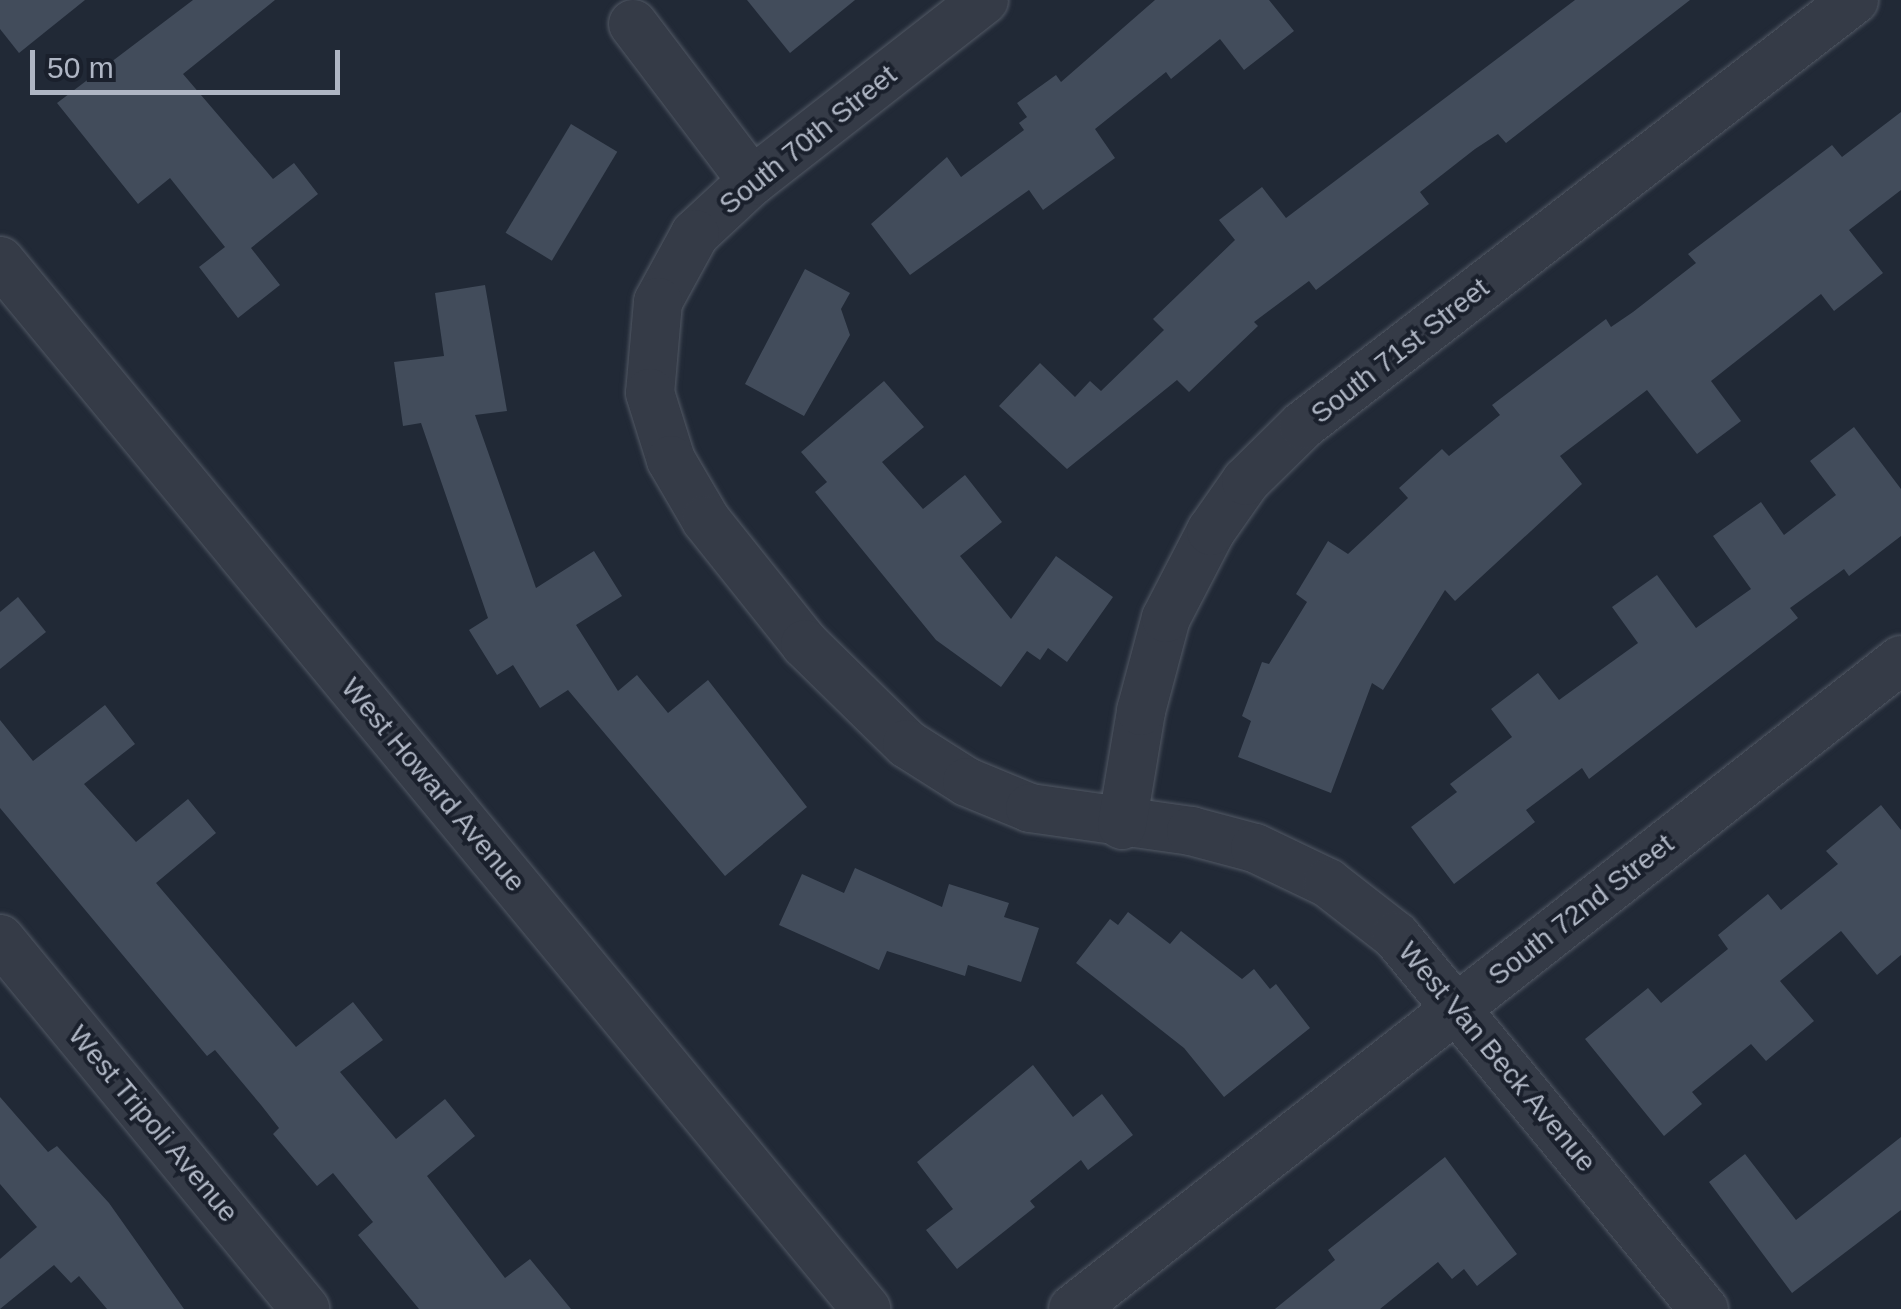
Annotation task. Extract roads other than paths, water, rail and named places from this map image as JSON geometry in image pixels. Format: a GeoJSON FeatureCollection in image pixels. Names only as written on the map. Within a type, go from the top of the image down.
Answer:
{"type":"FeatureCollection","features":[{"type":"Feature","properties":{"kind":"street","name":"South 70th Street"},"geometry":{"type":"LineString","coordinates":[[658,302],[695,234],[752,180],[984,0]]}},
{"type":"Feature","properties":{"kind":"street","name":"South 71st Street"},"geometry":{"type":"LineString","coordinates":[[1122,825],[1140,711],[1166,618],[1211,531],[1246,482],[1303,426],[1854,0]]}},
{"type":"Feature","properties":{"kind":"street"},"geometry":{"type":"LineString","coordinates":[[633,24],[752,180]]}},
{"type":"Feature","properties":{"kind":"street","name":"West Howard Avenue"},"geometry":{"type":"LineString","coordinates":[[0,261],[866,1309]]}},
{"type":"Feature","properties":{"kind":"street","name":"West Van Beck Avenue"},"geometry":{"type":"LineString","coordinates":[[658,302],[650,393],[671,460],[706,520],[805,644],[907,744],[968,782],[1030,808],[1122,825],[1191,831],[1255,848],[1328,883],[1396,936],[1704,1309]]}},
{"type":"Feature","properties":{"kind":"street","name":"South 72nd Street"},"geometry":{"type":"LineString","coordinates":[[1073,1309],[1901,660]]}},
{"type":"Feature","properties":{"kind":"street","name":"West Tripoli Avenue"},"geometry":{"type":"LineString","coordinates":[[0,939],[305,1309]]}}]}
